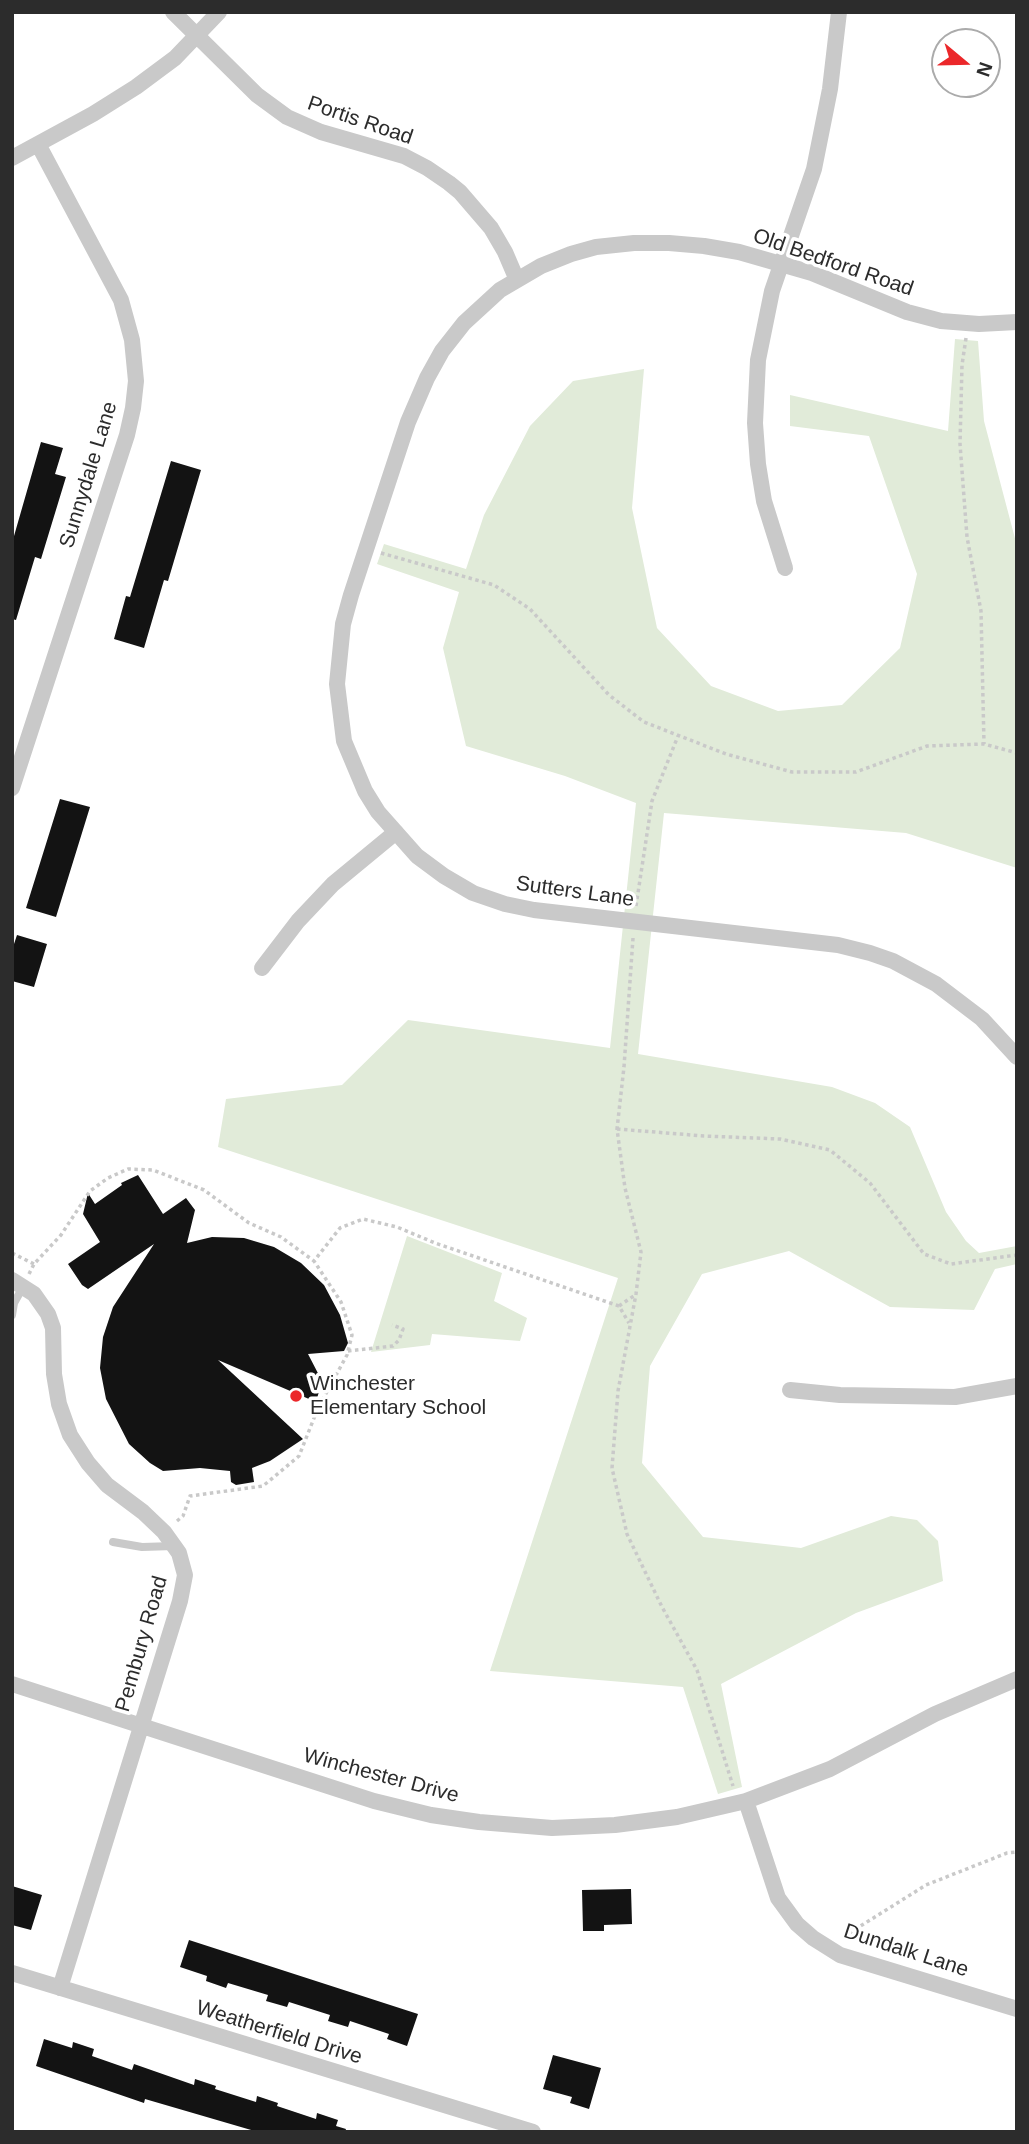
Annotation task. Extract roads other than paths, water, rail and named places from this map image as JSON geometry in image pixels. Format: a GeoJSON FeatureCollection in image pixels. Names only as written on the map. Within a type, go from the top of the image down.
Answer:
{"type":"FeatureCollection","features":[{"type":"Feature","properties":{"kind":"street","name":"Portis Road"},"geometry":{"type":"LineString","coordinates":[[173,12],[257,96],[287,117],[321,132],[404,156],[460,191],[491,228],[517,280]]}},
{"type":"Feature","properties":{"kind":"street"},"geometry":{"type":"LineString","coordinates":[[12,158],[136,87],[175,58],[219,12]]}},
{"type":"Feature","properties":{"kind":"street"},"geometry":{"type":"LineString","coordinates":[[785,568],[764,501],[758,464],[755,424],[758,360],[770,301],[804,203],[821,136],[839,12]]}},
{"type":"Feature","properties":{"kind":"street","name":"Sunnydale Lane"},"geometry":{"type":"LineString","coordinates":[[12,788],[18,749],[127,435],[136,381],[132,340],[121,300],[38,144]]}},
{"type":"Feature","properties":{"kind":"street","name":"Old Bedford Road"},"geometry":{"type":"LineString","coordinates":[[517,280],[541,266],[596,247],[669,243],[739,252],[782,264],[907,312],[941,321],[1017,322]]}},
{"type":"Feature","properties":{"kind":"street","name":"Sutters Lane"},"geometry":{"type":"LineString","coordinates":[[517,280],[489,299],[464,323],[442,351],[427,378],[408,422],[343,624],[338,664],[339,714],[344,741],[365,791],[417,856],[444,876],[473,892],[506,904],[534,910],[838,944],[870,953],[893,961],[936,984],[982,1019],[1017,1057]]}},
{"type":"Feature","properties":{"kind":"street"},"geometry":{"type":"LineString","coordinates":[[262,968],[298,920],[333,884],[396,832]]}},
{"type":"Feature","properties":{"kind":"street"},"geometry":{"type":"LineString","coordinates":[[17,1283],[34,1294],[48,1314],[53,1328],[54,1374],[59,1404],[70,1435],[88,1463],[107,1485],[143,1512],[169,1539]]}},
{"type":"Feature","properties":{"kind":"street"},"geometry":{"type":"LineString","coordinates":[[790,1390],[839,1395],[955,1396],[1017,1386]]}},
{"type":"Feature","properties":{"kind":"street","name":"Pembury Road"},"geometry":{"type":"LineString","coordinates":[[60,1988],[180,1601],[184,1575],[179,1553],[169,1539]]}},
{"type":"Feature","properties":{"kind":"street","name":"Winchester Drive"},"geometry":{"type":"LineString","coordinates":[[12,1684],[374,1801],[431,1815],[552,1828],[615,1825],[677,1817],[742,1802],[830,1769],[935,1714],[1017,1679]]}},
{"type":"Feature","properties":{"kind":"street","name":"Dundalk Lane"},"geometry":{"type":"LineString","coordinates":[[742,1802],[778,1898],[797,1924],[826,1947],[840,1955],[1017,2009]]}},
{"type":"Feature","properties":{"kind":"street","name":"Weatherfield Drive"},"geometry":{"type":"LineString","coordinates":[[12,1973],[533,2132]]}},
{"type":"Feature","properties":{"kind":"lane"},"geometry":{"type":"LineString","coordinates":[[12,1315],[17,1283]]}},
{"type":"Feature","properties":{"kind":"lane"},"geometry":{"type":"LineString","coordinates":[[113,1542],[142,1547],[169,1539]]}},
{"type":"Feature","properties":{"kind":"place","name":"Winchester Elementary School"},"geometry":{"type":"Point","coordinates":[296,1396]}}]}
